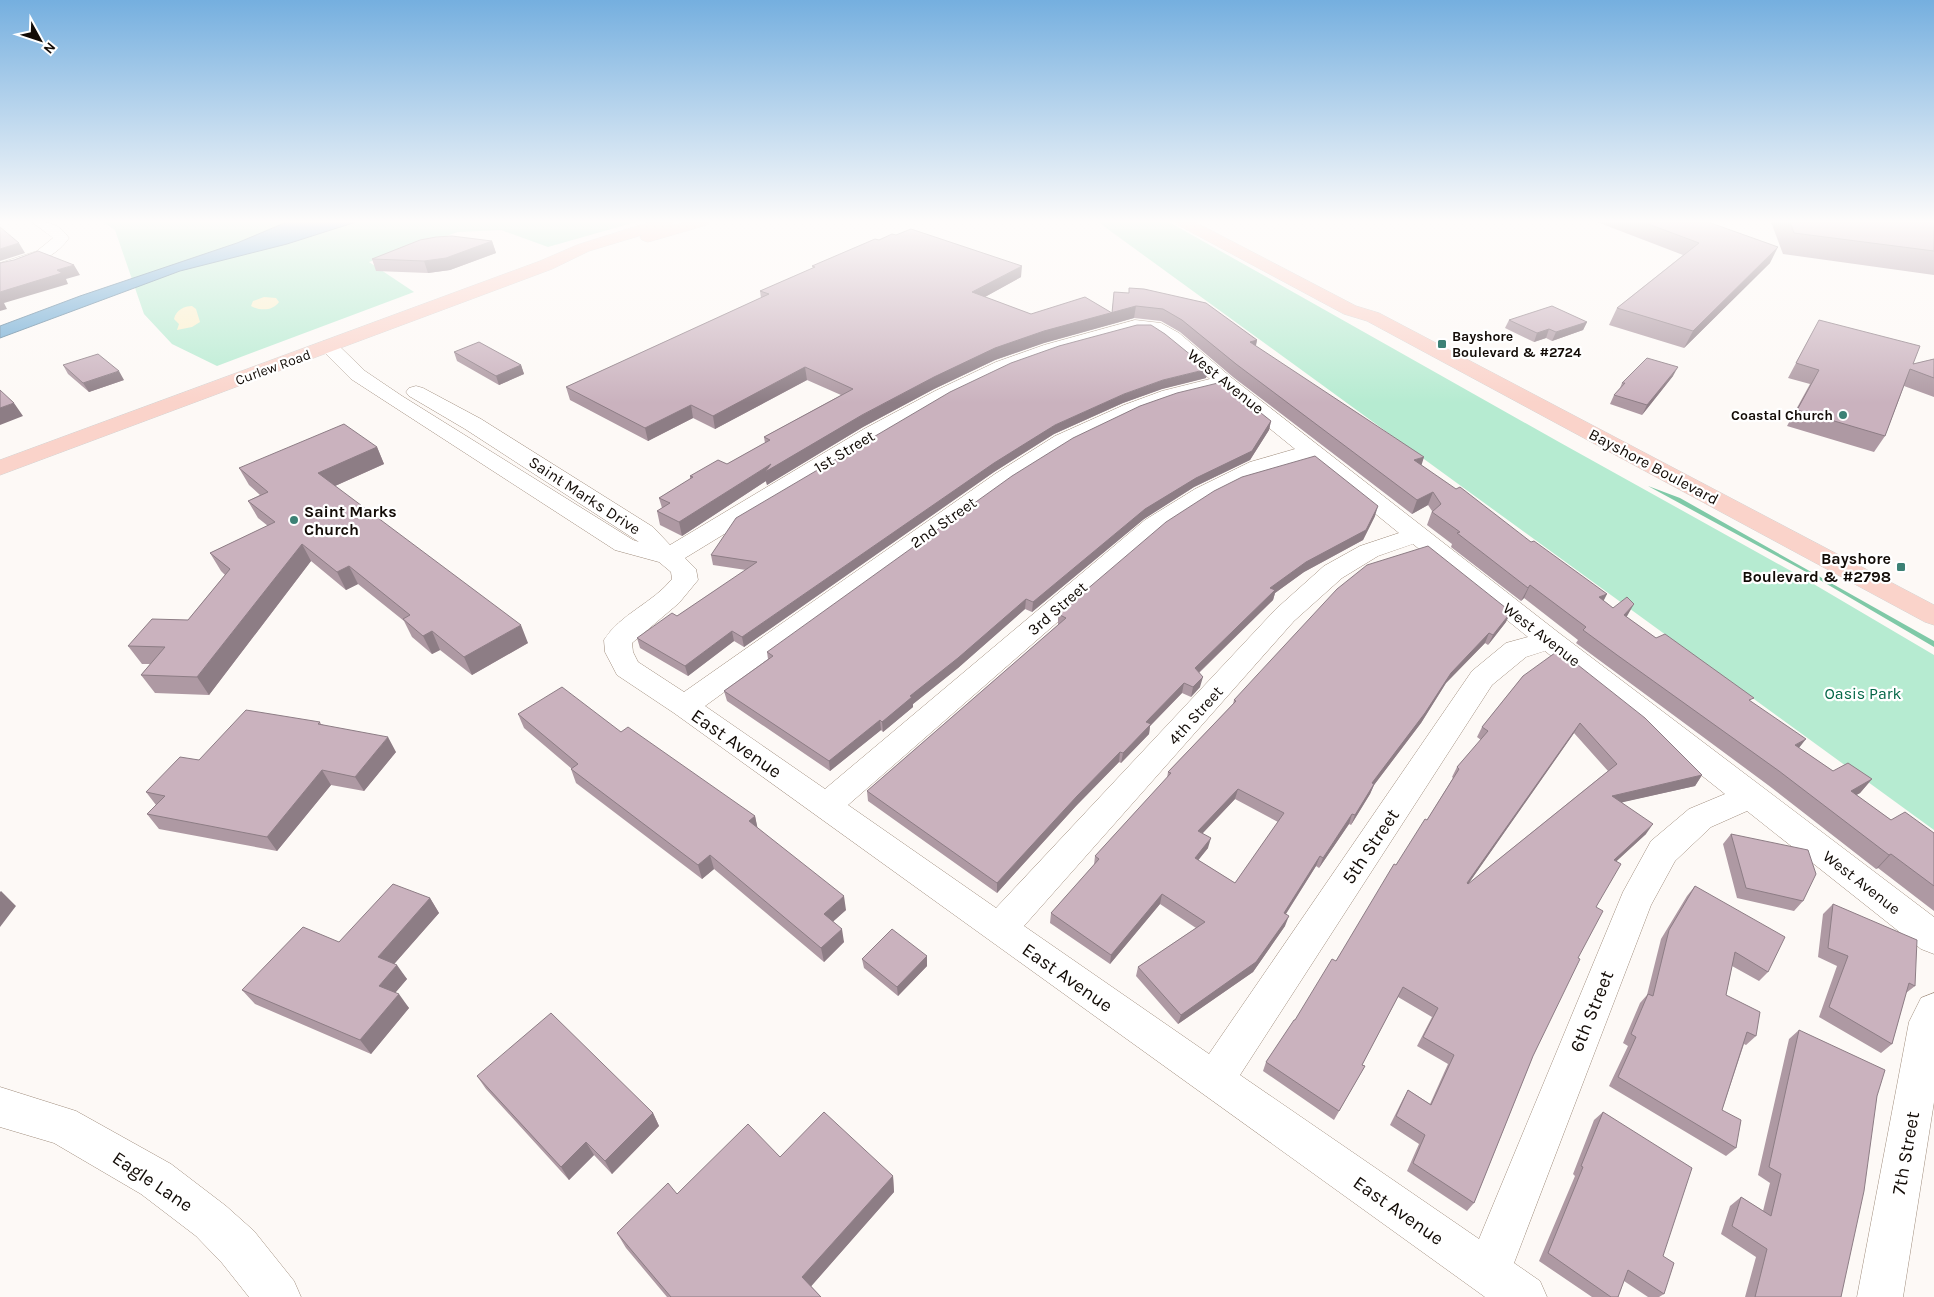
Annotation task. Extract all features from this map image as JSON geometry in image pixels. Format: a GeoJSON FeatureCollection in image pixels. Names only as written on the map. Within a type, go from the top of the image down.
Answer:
{"type":"FeatureCollection","features":[{"type":"Feature","properties":{"kind":"main road","name":"Curlew Road"},"geometry":{"type":"LineString","coordinates":[[0,468],[499,283]]}},
{"type":"Feature","properties":{"kind":"main road","name":"Bayshore Boulevard"},"geometry":{"type":"LineString","coordinates":[[1298,283],[1350,310],[1373,317],[1934,616]]}},
{"type":"Feature","properties":{"kind":"main road","name":"Bayshore Boulevard"},"geometry":{"type":"LineString","coordinates":[[1321,283],[1362,305],[1373,317]]}},
{"type":"Feature","properties":{"kind":"street","name":"1st Street"},"geometry":{"type":"LineString","coordinates":[[668,557],[942,394],[1003,366],[1052,349],[1135,326],[1154,327]]}},
{"type":"Feature","properties":{"kind":"street","name":"West Avenue"},"geometry":{"type":"LineString","coordinates":[[1154,327],[1172,337],[1225,382],[1549,640],[1934,938]]}},
{"type":"Feature","properties":{"kind":"street","name":"Saint Marks Drive"},"geometry":{"type":"LineString","coordinates":[[328,346],[358,375],[387,395],[583,520],[624,545],[668,557]]}},
{"type":"Feature","properties":{"kind":"street","name":"2nd Street"},"geometry":{"type":"LineString","coordinates":[[684,706],[1003,479],[1063,441],[1131,409],[1169,394],[1225,382]]}},
{"type":"Feature","properties":{"kind":"street","name":"3rd Street"},"geometry":{"type":"LineString","coordinates":[[826,806],[1154,525],[1203,494],[1258,466],[1312,451]]}},
{"type":"Feature","properties":{"kind":"street","name":"4th Street"},"geometry":{"type":"LineString","coordinates":[[999,929],[1285,615],[1333,572],[1369,551],[1416,535]]}},
{"type":"Feature","properties":{"kind":"street","name":"East Avenue"},"geometry":{"type":"LineString","coordinates":[[668,557],[682,569],[685,580],[675,595],[632,626],[618,640],[619,652],[627,668],[684,706],[1524,1297]]}},
{"type":"Feature","properties":{"kind":"street","name":"5th Street"},"geometry":{"type":"LineString","coordinates":[[1214,1080],[1482,678],[1516,650],[1549,640]]}},
{"type":"Feature","properties":{"kind":"street","name":"6th Street"},"geometry":{"type":"LineString","coordinates":[[1488,1272],[1634,902],[1663,852],[1700,818],[1751,796]]}},
{"type":"Feature","properties":{"kind":"street","name":"7th Street"},"geometry":{"type":"LineString","coordinates":[[1880,1297],[1928,1022],[1934,1010]]}},
{"type":"Feature","properties":{"kind":"street","name":"Eagle Lane"},"geometry":{"type":"LineString","coordinates":[[0,1107],[62,1125],[156,1179],[211,1221],[238,1247],[278,1297]]}},
{"type":"Feature","properties":{"kind":"green space"},"geometry":{"type":"Polygon","coordinates":[[[133,283],[400,283],[414,292],[217,366],[172,344],[144,314],[133,283]]]}},
{"type":"Feature","properties":{"kind":"green space","name":"Oasis Park"},"geometry":{"type":"Polygon","coordinates":[[[1181,283],[1276,283],[1800,576],[1934,655],[1934,830],[1181,283]]]}},
{"type":"Feature","properties":{"kind":"green space"},"geometry":{"type":"Polygon","coordinates":[[[1648,486],[1680,498],[1934,641],[1934,647],[1808,573],[1648,486]]]}},
{"type":"Feature","properties":{"kind":"sand"},"geometry":{"type":"Polygon","coordinates":[[[264,297],[276,298],[279,302],[270,309],[258,309],[251,306],[253,301],[264,297]]]}},
{"type":"Feature","properties":{"kind":"sand"},"geometry":{"type":"Polygon","coordinates":[[[192,306],[196,309],[200,322],[192,327],[177,330],[179,324],[174,319],[178,311],[192,306]]]}},
{"type":"Feature","properties":{"kind":"water"},"geometry":{"type":"Polygon","coordinates":[[[120,283],[149,283],[0,338],[0,326],[120,283]]]}},
{"type":"Feature","properties":{"kind":"building"},"geometry":{"type":"Polygon","coordinates":[[[0,283],[31,283],[0,292],[0,283]]]}},
{"type":"Feature","properties":{"kind":"building"},"geometry":{"type":"Polygon","coordinates":[[[779,283],[990,283],[972,292],[1031,314],[1085,297],[1111,313],[1044,331],[995,348],[934,377],[862,415],[765,472],[771,464],[679,522],[657,511],[670,503],[659,498],[693,477],[690,476],[718,460],[727,464],[770,440],[764,437],[853,389],[805,367],[713,416],[691,405],[645,428],[566,387],[769,294],[760,291],[779,283]]]}},
{"type":"Feature","properties":{"kind":"building"},"geometry":{"type":"Polygon","coordinates":[[[1649,283],[1742,283],[1693,331],[1617,308],[1649,283]]]}},
{"type":"Feature","properties":{"kind":"building"},"geometry":{"type":"Polygon","coordinates":[[[1129,288],[1144,289],[1206,303],[1257,340],[1250,342],[1424,457],[1414,460],[1456,489],[1460,487],[1531,542],[1534,541],[1607,594],[1599,597],[1613,608],[1627,597],[1634,604],[1624,615],[1656,638],[1665,634],[1754,698],[1749,700],[1806,739],[1795,745],[1833,771],[1848,763],[1872,779],[1851,791],[1891,820],[1905,812],[1934,833],[1934,886],[1891,854],[1889,855],[1779,771],[1583,630],[1586,627],[1530,585],[1528,588],[1457,533],[1460,532],[1432,512],[1441,504],[1433,492],[1417,500],[1236,364],[1182,320],[1163,309],[1136,306],[1112,313],[1114,292],[1129,293],[1129,288]]]}},
{"type":"Feature","properties":{"kind":"building"},"geometry":{"type":"Polygon","coordinates":[[[1552,306],[1587,322],[1556,332],[1549,329],[1537,333],[1509,320],[1552,306]]]}},
{"type":"Feature","properties":{"kind":"building"},"geometry":{"type":"Polygon","coordinates":[[[1819,320],[1920,346],[1913,364],[1934,359],[1934,378],[1910,369],[1885,436],[1797,410],[1819,370],[1796,363],[1819,320]]]}},
{"type":"Feature","properties":{"kind":"building"},"geometry":{"type":"Polygon","coordinates":[[[1137,325],[1151,325],[1208,369],[1163,380],[1124,394],[1055,425],[994,463],[742,637],[732,631],[685,666],[637,638],[672,613],[677,616],[757,562],[711,555],[736,518],[950,392],[1011,363],[1059,346],[1137,325]]]}},
{"type":"Feature","properties":{"kind":"building"},"geometry":{"type":"Polygon","coordinates":[[[479,342],[521,365],[496,376],[454,352],[479,342]]]}},
{"type":"Feature","properties":{"kind":"building"},"geometry":{"type":"Polygon","coordinates":[[[98,354],[119,371],[83,383],[63,365],[98,354]]]}},
{"type":"Feature","properties":{"kind":"building"},"geometry":{"type":"Polygon","coordinates":[[[1647,358],[1678,367],[1647,405],[1614,395],[1625,383],[1622,383],[1647,358]]]}},
{"type":"Feature","properties":{"kind":"building"},"geometry":{"type":"Polygon","coordinates":[[[1222,382],[1271,421],[1252,451],[1196,478],[1145,509],[1033,602],[1026,599],[958,658],[910,696],[912,697],[882,722],[880,720],[829,761],[724,691],[773,656],[767,652],[1012,476],[1073,438],[1140,406],[1177,393],[1222,382]]]}},
{"type":"Feature","properties":{"kind":"building"},"geometry":{"type":"Polygon","coordinates":[[[0,390],[14,403],[0,408],[0,390]]]}},
{"type":"Feature","properties":{"kind":"building"},"geometry":{"type":"Polygon","coordinates":[[[344,424],[377,447],[318,473],[521,625],[464,657],[432,631],[423,636],[403,619],[410,615],[349,566],[337,572],[302,544],[197,677],[141,675],[165,647],[128,646],[152,619],[188,620],[230,569],[210,553],[275,522],[248,501],[268,492],[239,468],[344,424]]]}},
{"type":"Feature","properties":{"kind":"building"},"geometry":{"type":"Polygon","coordinates":[[[1315,456],[1378,506],[1366,530],[1306,562],[1270,588],[1275,590],[1195,668],[1203,677],[1193,687],[1184,683],[1146,722],[1151,724],[1123,753],[1120,752],[1077,796],[997,883],[867,791],[1066,618],[1058,614],[1166,522],[1214,491],[1242,477],[1315,456]]]}},
{"type":"Feature","properties":{"kind":"building"},"geometry":{"type":"Polygon","coordinates":[[[1428,546],[1511,612],[1493,635],[1489,633],[1451,673],[1425,713],[1372,783],[1374,784],[1355,815],[1352,814],[1323,858],[1320,856],[1284,913],[1289,916],[1256,962],[1181,1015],[1138,967],[1205,922],[1162,894],[1111,955],[1051,913],[1099,859],[1095,856],[1171,773],[1168,772],[1236,701],[1234,700],[1337,589],[1367,565],[1428,546]],[[1238,789],[1198,831],[1211,838],[1195,858],[1235,883],[1284,813],[1238,789]]]}},
{"type":"Feature","properties":{"kind":"building"},"geometry":{"type":"Polygon","coordinates":[[[1559,650],[1645,718],[1702,775],[1612,796],[1653,824],[1614,860],[1621,864],[1596,907],[1603,911],[1578,958],[1580,959],[1533,1056],[1474,1203],[1413,1163],[1425,1135],[1396,1116],[1408,1090],[1431,1105],[1454,1055],[1423,1037],[1438,1008],[1403,987],[1362,1065],[1365,1066],[1339,1111],[1266,1062],[1295,1020],[1332,959],[1336,961],[1394,864],[1396,865],[1425,819],[1427,820],[1459,769],[1457,767],[1488,731],[1482,727],[1523,676],[1559,650]],[[1580,723],[1467,883],[1468,884],[1617,764],[1580,723]]]}},
{"type":"Feature","properties":{"kind":"building"},"geometry":{"type":"Polygon","coordinates":[[[562,687],[621,732],[628,727],[755,816],[749,821],[844,896],[824,914],[842,929],[821,948],[710,855],[698,865],[571,769],[578,764],[518,714],[562,687]]]}},
{"type":"Feature","properties":{"kind":"building"},"geometry":{"type":"Polygon","coordinates":[[[246,710],[320,722],[318,724],[388,737],[355,777],[322,770],[267,837],[147,814],[165,796],[146,792],[180,757],[199,760],[246,710]]]}},
{"type":"Feature","properties":{"kind":"building"},"geometry":{"type":"Polygon","coordinates":[[[1731,834],[1808,850],[1816,874],[1803,901],[1746,888],[1731,834]]]}},
{"type":"Feature","properties":{"kind":"building"},"geometry":{"type":"Polygon","coordinates":[[[393,884],[430,898],[378,957],[397,965],[379,986],[399,994],[360,1040],[242,990],[303,927],[339,942],[393,884]]]}},
{"type":"Feature","properties":{"kind":"building"},"geometry":{"type":"Polygon","coordinates":[[[1695,886],[1785,937],[1768,972],[1735,952],[1726,995],[1760,1012],[1756,1036],[1747,1032],[1722,1110],[1741,1120],[1736,1148],[1618,1077],[1636,1037],[1631,1034],[1648,994],[1653,996],[1669,930],[1695,886]]]}},
{"type":"Feature","properties":{"kind":"building"},"geometry":{"type":"Polygon","coordinates":[[[1833,904],[1917,940],[1915,986],[1909,983],[1892,1044],[1829,1007],[1848,956],[1828,948],[1833,904]]]}},
{"type":"Feature","properties":{"kind":"building"},"geometry":{"type":"Polygon","coordinates":[[[892,929],[927,956],[897,987],[862,959],[892,929]]]}},
{"type":"Feature","properties":{"kind":"building"},"geometry":{"type":"Polygon","coordinates":[[[551,1013],[653,1113],[605,1161],[586,1142],[561,1167],[477,1076],[551,1013]]]}},
{"type":"Feature","properties":{"kind":"building"},"geometry":{"type":"Polygon","coordinates":[[[1799,1030],[1885,1070],[1877,1096],[1864,1191],[1841,1297],[1755,1297],[1767,1249],[1732,1226],[1741,1197],[1771,1216],[1781,1174],[1769,1167],[1799,1030]]]}},
{"type":"Feature","properties":{"kind":"building"},"geometry":{"type":"Polygon","coordinates":[[[824,1112],[893,1176],[802,1277],[821,1297],[671,1297],[617,1233],[668,1183],[677,1194],[748,1124],[780,1157],[824,1112]]]}},
{"type":"Feature","properties":{"kind":"building"},"geometry":{"type":"Polygon","coordinates":[[[1603,1112],[1692,1168],[1663,1256],[1674,1263],[1664,1294],[1628,1270],[1618,1297],[1611,1297],[1548,1253],[1603,1112]]]}},
{"type":"Feature","properties":{"kind":"place","name":"Bayshore Boulevard & #2724"},"geometry":{"type":"Point","coordinates":[1442,344]}},
{"type":"Feature","properties":{"kind":"place","name":"Coastal Church"},"geometry":{"type":"Point","coordinates":[1843,415]}},
{"type":"Feature","properties":{"kind":"place","name":"Saint Marks Church"},"geometry":{"type":"Point","coordinates":[294,520]}},
{"type":"Feature","properties":{"kind":"place","name":"Bayshore Boulevard & #2798"},"geometry":{"type":"Point","coordinates":[1901,567]}}]}
